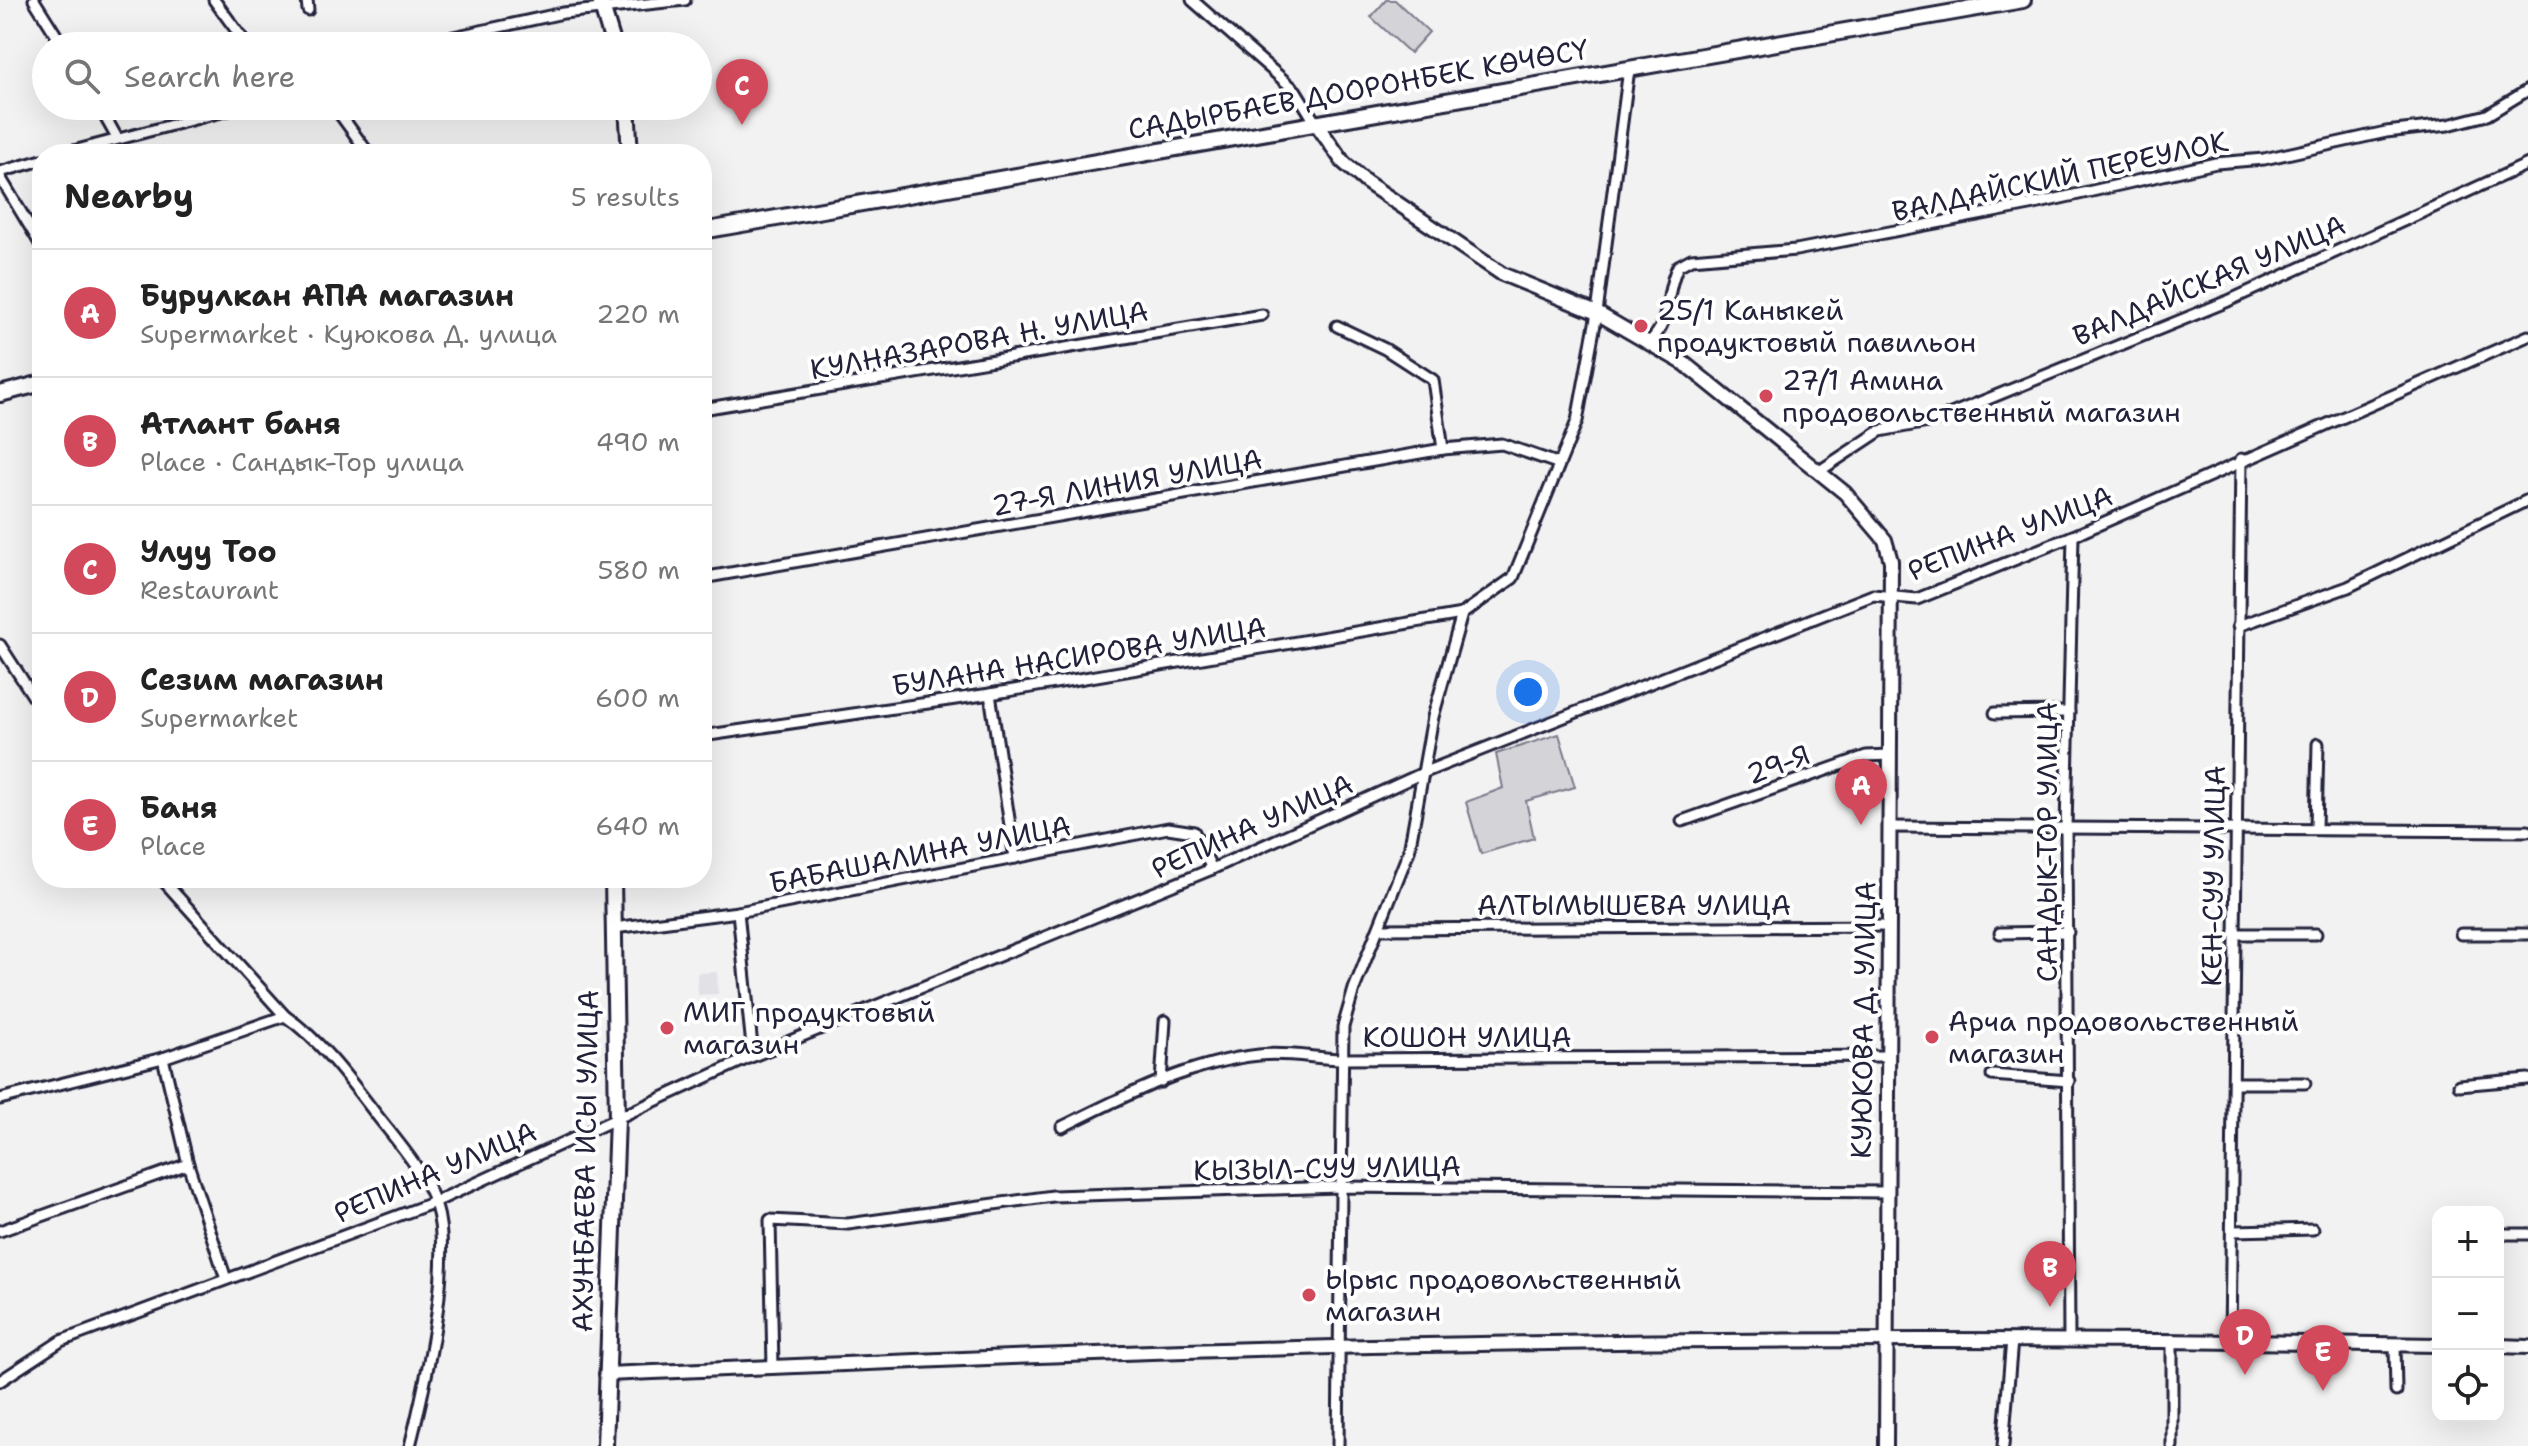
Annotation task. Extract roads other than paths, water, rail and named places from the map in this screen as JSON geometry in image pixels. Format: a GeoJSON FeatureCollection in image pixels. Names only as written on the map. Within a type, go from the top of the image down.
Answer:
{"type":"FeatureCollection","features":[{"type":"Feature","properties":{"kind":"main road","name":"САДЫРБАЕВ ДООРОНБЕК КӨЧӨСҮ"},"geometry":{"type":"LineString","coordinates":[[712,229],[2023,0]]}},
{"type":"Feature","properties":{"kind":"main road"},"geometry":{"type":"LineString","coordinates":[[601,5],[610,32]]}},
{"type":"Feature","properties":{"kind":"main road"},"geometry":{"type":"LineString","coordinates":[[628,120],[629,144]]}},
{"type":"Feature","properties":{"kind":"main road"},"geometry":{"type":"LineString","coordinates":[[0,394],[32,386]]}},
{"type":"Feature","properties":{"kind":"main road","name":"АХУНБАЕВА ИСЫ УЛИЦА"},"geometry":{"type":"LineString","coordinates":[[605,1446],[617,1119],[613,888]]}},
{"type":"Feature","properties":{"kind":"street"},"geometry":{"type":"LineString","coordinates":[[34,0],[54,32]]}},
{"type":"Feature","properties":{"kind":"street"},"geometry":{"type":"LineString","coordinates":[[214,0],[238,32]]}},
{"type":"Feature","properties":{"kind":"street"},"geometry":{"type":"LineString","coordinates":[[476,32],[601,5],[685,0]]}},
{"type":"Feature","properties":{"kind":"street"},"geometry":{"type":"LineString","coordinates":[[1192,0],[1296,91],[1343,162],[1403,207],[1502,274],[1597,313],[1685,364],[1821,470],[1885,540],[1891,561],[1889,595]]}},
{"type":"Feature","properties":{"kind":"street"},"geometry":{"type":"LineString","coordinates":[[1338,1446],[1340,1059],[1343,1027],[1354,989],[1409,851],[1433,717],[1462,614],[1513,578],[1557,463],[1577,421],[1597,313],[1629,69]]}},
{"type":"Feature","properties":{"kind":"street","name":"ВАЛДАЙСКИЙ ПЕРЕУЛОК"},"geometry":{"type":"LineString","coordinates":[[1649,342],[1668,318],[1672,277],[1678,266],[1691,259],[1796,250],[2030,205],[2216,163],[2264,159],[2386,132],[2448,125],[2487,115],[2528,90]]}},
{"type":"Feature","properties":{"kind":"street"},"geometry":{"type":"LineString","coordinates":[[107,120],[117,138]]}},
{"type":"Feature","properties":{"kind":"street"},"geometry":{"type":"LineString","coordinates":[[96,144],[188,120]]}},
{"type":"Feature","properties":{"kind":"street"},"geometry":{"type":"LineString","coordinates":[[344,120],[362,144]]}},
{"type":"Feature","properties":{"kind":"street"},"geometry":{"type":"LineString","coordinates":[[32,164],[0,175],[32,230]]}},
{"type":"Feature","properties":{"kind":"street","name":"ВАЛДАЙСКАЯ УЛИЦА"},"geometry":{"type":"LineString","coordinates":[[1821,470],[1880,431],[1934,421],[2228,301],[2528,164]]}},
{"type":"Feature","properties":{"kind":"street","name":"КУЛНАЗАРОВА Н. УЛИЦА"},"geometry":{"type":"LineString","coordinates":[[712,407],[1262,315]]}},
{"type":"Feature","properties":{"kind":"street"},"geometry":{"type":"LineString","coordinates":[[1337,326],[1385,349],[1433,380],[1443,449]]}},
{"type":"Feature","properties":{"kind":"street","name":"РЕПИНА УЛИЦА"},"geometry":{"type":"LineString","coordinates":[[0,1381],[61,1341],[435,1202],[753,1056],[1212,869],[1425,772],[1873,595],[1917,599],[2073,536],[2241,459],[2528,336]]}},
{"type":"Feature","properties":{"kind":"street","name":"27-Я ЛИНИЯ УЛИЦА"},"geometry":{"type":"LineString","coordinates":[[712,576],[1443,449],[1502,444],[1557,463]]}},
{"type":"Feature","properties":{"kind":"street","name":"КЕН-СУУ УЛИЦА"},"geometry":{"type":"LineString","coordinates":[[2230,1341],[2241,459]]}},
{"type":"Feature","properties":{"kind":"street"},"geometry":{"type":"LineString","coordinates":[[2238,626],[2348,587],[2528,500]]}},
{"type":"Feature","properties":{"kind":"street","name":"САНДЫК-ТОР УЛИЦА"},"geometry":{"type":"LineString","coordinates":[[2069,1340],[2066,828],[2073,536]]}},
{"type":"Feature","properties":{"kind":"street","name":"КУЮКОВА Д. УЛИЦА"},"geometry":{"type":"LineString","coordinates":[[1886,1446],[1889,595]]}},
{"type":"Feature","properties":{"kind":"street","name":"БУЛАНА НАСИРОВА УЛИЦА"},"geometry":{"type":"LineString","coordinates":[[712,735],[990,694],[1462,614]]}},
{"type":"Feature","properties":{"kind":"street"},"geometry":{"type":"LineString","coordinates":[[0,645],[32,695]]}},
{"type":"Feature","properties":{"kind":"street"},"geometry":{"type":"LineString","coordinates":[[990,694],[1015,858]]}},
{"type":"Feature","properties":{"kind":"street"},"geometry":{"type":"LineString","coordinates":[[1995,713],[2069,712]]}},
{"type":"Feature","properties":{"kind":"street"},"geometry":{"type":"LineString","coordinates":[[2316,829],[2318,744]]}},
{"type":"Feature","properties":{"kind":"street","name":"29-Я"},"geometry":{"type":"LineString","coordinates":[[1682,821],[1866,756],[1889,755]]}},
{"type":"Feature","properties":{"kind":"street"},"geometry":{"type":"LineString","coordinates":[[1889,827],[2528,831]]}},
{"type":"Feature","properties":{"kind":"street","name":"БАБАШАЛИНА УЛИЦА"},"geometry":{"type":"LineString","coordinates":[[614,928],[738,912],[1168,828],[1194,832],[1212,869]]}},
{"type":"Feature","properties":{"kind":"street"},"geometry":{"type":"LineString","coordinates":[[170,888],[285,1016],[301,1027],[356,1087],[403,1150],[435,1202],[442,1229],[443,1271],[410,1446]]}},
{"type":"Feature","properties":{"kind":"street"},"geometry":{"type":"LineString","coordinates":[[738,912],[753,1056]]}},
{"type":"Feature","properties":{"kind":"street","name":"АЛТЫМЫШЕВА УЛИЦА"},"geometry":{"type":"LineString","coordinates":[[1380,929],[1889,926]]}},
{"type":"Feature","properties":{"kind":"street"},"geometry":{"type":"LineString","coordinates":[[2000,933],[2068,932]]}},
{"type":"Feature","properties":{"kind":"street"},"geometry":{"type":"LineString","coordinates":[[2234,934],[2316,934]]}},
{"type":"Feature","properties":{"kind":"street"},"geometry":{"type":"LineString","coordinates":[[2461,934],[2528,934]]}},
{"type":"Feature","properties":{"kind":"street"},"geometry":{"type":"LineString","coordinates":[[0,1099],[163,1058],[285,1016]]}},
{"type":"Feature","properties":{"kind":"street"},"geometry":{"type":"LineString","coordinates":[[1161,1082],[1165,1021]]}},
{"type":"Feature","properties":{"kind":"street","name":"КОШОН УЛИЦА"},"geometry":{"type":"LineString","coordinates":[[1062,1127],[1136,1090],[1204,1067],[1260,1054],[1340,1059],[1886,1056]]}},
{"type":"Feature","properties":{"kind":"street"},"geometry":{"type":"LineString","coordinates":[[163,1058],[188,1164],[226,1279]]}},
{"type":"Feature","properties":{"kind":"street"},"geometry":{"type":"LineString","coordinates":[[1992,1075],[2069,1081]]}},
{"type":"Feature","properties":{"kind":"street"},"geometry":{"type":"LineString","coordinates":[[2459,1085],[2528,1079]]}},
{"type":"Feature","properties":{"kind":"street"},"geometry":{"type":"LineString","coordinates":[[2234,1083],[2305,1083]]}},
{"type":"Feature","properties":{"kind":"street"},"geometry":{"type":"LineString","coordinates":[[0,1231],[188,1164]]}},
{"type":"Feature","properties":{"kind":"street","name":"КЫЗЫЛ-СУУ УЛИЦА"},"geometry":{"type":"LineString","coordinates":[[773,1368],[770,1220],[848,1224],[1053,1196],[1339,1187],[1886,1192]]}},
{"type":"Feature","properties":{"kind":"street"},"geometry":{"type":"LineString","coordinates":[[2233,1231],[2313,1229]]}},
{"type":"Feature","properties":{"kind":"street"},"geometry":{"type":"LineString","coordinates":[[2504,1234],[2528,1234]]}},
{"type":"Feature","properties":{"kind":"street"},"geometry":{"type":"LineString","coordinates":[[2003,1446],[2012,1340]]}},
{"type":"Feature","properties":{"kind":"street"},"geometry":{"type":"LineString","coordinates":[[606,1374],[1337,1349],[2012,1340],[2432,1345]]}},
{"type":"Feature","properties":{"kind":"street"},"geometry":{"type":"LineString","coordinates":[[2172,1340],[2172,1446]]}},
{"type":"Feature","properties":{"kind":"street"},"geometry":{"type":"LineString","coordinates":[[2395,1344],[2396,1391]]}},
{"type":"Feature","properties":{"kind":"street"},"geometry":{"type":"LineString","coordinates":[[2504,1346],[2528,1347]]}},
{"type":"Feature","properties":{"kind":"place","name":"Улуу Тоо"},"geometry":{"type":"Point","coordinates":[742,125]}},
{"type":"Feature","properties":{"kind":"place","name":"25/1 Каныкей продуктовый павильон"},"geometry":{"type":"Point","coordinates":[1641,326]}},
{"type":"Feature","properties":{"kind":"place","name":"27/1 Амина продовольственный магазин"},"geometry":{"type":"Point","coordinates":[1766,396]}},
{"type":"Feature","properties":{"kind":"place","name":"Бурулкан АПА магазин"},"geometry":{"type":"Point","coordinates":[1861,825]}},
{"type":"Feature","properties":{"kind":"place","name":"МИГ продуктовый магазин"},"geometry":{"type":"Point","coordinates":[667,1028]}},
{"type":"Feature","properties":{"kind":"place","name":"Арча продовольственный магазин"},"geometry":{"type":"Point","coordinates":[1932,1037]}},
{"type":"Feature","properties":{"kind":"place","name":"Ырыс продовольственный магазин"},"geometry":{"type":"Point","coordinates":[1309,1295]}},
{"type":"Feature","properties":{"kind":"place","name":"Атлант баня"},"geometry":{"type":"Point","coordinates":[2050,1307]}},
{"type":"Feature","properties":{"kind":"place","name":"Сезим магазин"},"geometry":{"type":"Point","coordinates":[2245,1375]}},
{"type":"Feature","properties":{"kind":"place","name":"Баня"},"geometry":{"type":"Point","coordinates":[2323,1391]}}]}
